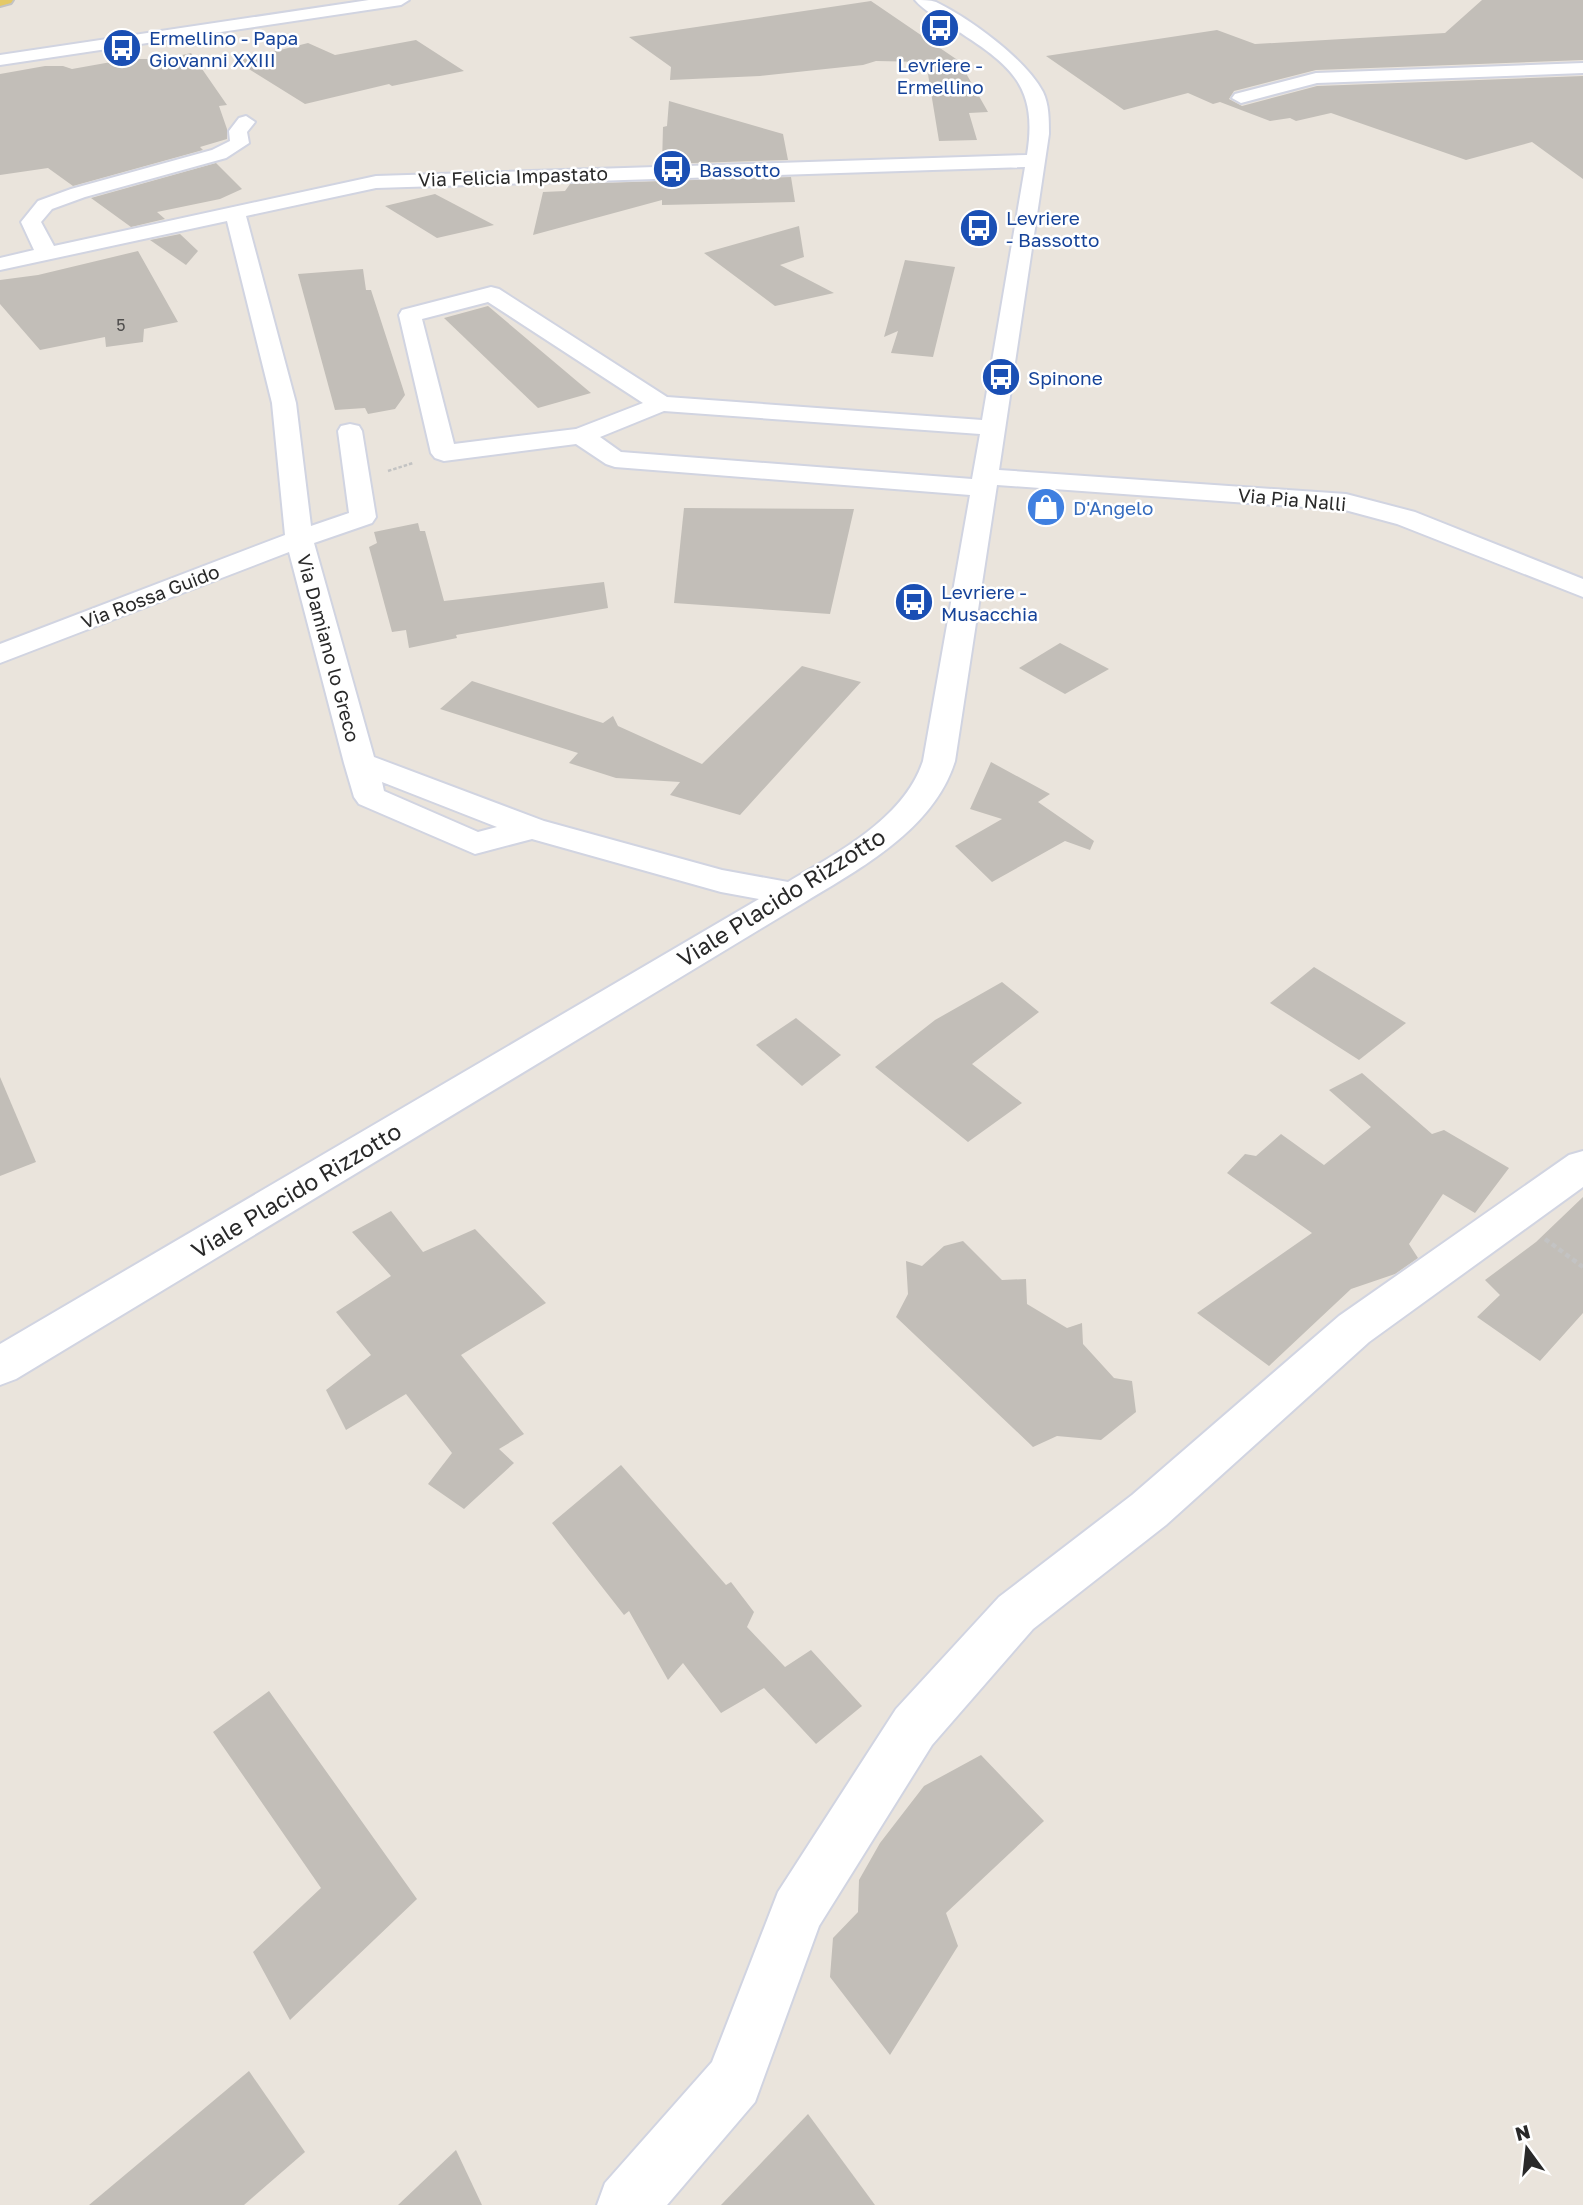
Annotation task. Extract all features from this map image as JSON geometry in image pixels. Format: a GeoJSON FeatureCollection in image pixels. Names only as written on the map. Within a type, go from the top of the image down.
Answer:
{"type":"FeatureCollection","features":[{"type":"Feature","properties":{"kind":"main road"},"geometry":{"type":"LineString","coordinates":[[0,1],[5,0]]}},
{"type":"Feature","properties":{"kind":"street"},"geometry":{"type":"LineString","coordinates":[[0,60],[401,0]]}},
{"type":"Feature","properties":{"kind":"street","name":"Viale Placido Rizzotto"},"geometry":{"type":"LineString","coordinates":[[0,1366],[793,894],[888,831],[918,797],[936,769],[945,733],[1040,134],[1040,113],[1034,92],[1024,77],[1002,56],[923,0]]}},
{"type":"Feature","properties":{"kind":"street"},"geometry":{"type":"LineString","coordinates":[[1241,99],[1316,78],[1583,68]]}},
{"type":"Feature","properties":{"kind":"street"},"geometry":{"type":"LineString","coordinates":[[47,254],[31,222],[46,205],[78,193],[219,154],[240,143],[238,131],[246,122]]}},
{"type":"Feature","properties":{"kind":"street","name":"Via Felicia Impastato"},"geometry":{"type":"LineString","coordinates":[[0,264],[343,188],[408,180],[1035,161]]}},
{"type":"Feature","properties":{"kind":"street","name":"Via Damiano lo Greco"},"geometry":{"type":"LineString","coordinates":[[235,213],[284,403],[299,539],[370,797],[475,843],[532,828],[721,880],[793,894]]}},
{"type":"Feature","properties":{"kind":"street"},"geometry":{"type":"LineString","coordinates":[[661,404],[491,294],[410,315],[444,453],[581,436],[661,404],[993,428]]}},
{"type":"Feature","properties":{"kind":"street"},"geometry":{"type":"LineString","coordinates":[[350,432],[358,481]]}},
{"type":"Feature","properties":{"kind":"street","name":"Via Pia Nalli"},"geometry":{"type":"LineString","coordinates":[[581,436],[615,459],[986,483],[1346,502],[1406,518],[1583,589]]}},
{"type":"Feature","properties":{"kind":"street","name":"Via Rossa Guido"},"geometry":{"type":"LineString","coordinates":[[0,653],[363,517],[358,481]]}},
{"type":"Feature","properties":{"kind":"street"},"geometry":{"type":"LineString","coordinates":[[627,2205],[734,2081],[797,1910],[915,1727],[1016,1613],[1149,1510],[1354,1329],[1583,1166]]}},
{"type":"Feature","properties":{"kind":"path"},"geometry":{"type":"LineString","coordinates":[[358,481],[444,453]]}},
{"type":"Feature","properties":{"kind":"building"},"geometry":{"type":"Polygon","coordinates":[[[1482,0],[1583,0],[1583,60],[1316,70],[1234,91],[1229,99],[1242,106],[1317,86],[1583,76],[1583,179],[1532,142],[1466,160],[1331,113],[1296,121],[1290,118],[1270,121],[1220,102],[1213,104],[1188,93],[1124,110],[1046,56],[1217,30],[1255,44],[1445,33],[1482,0]]]}},
{"type":"Feature","properties":{"kind":"building"},"geometry":{"type":"Polygon","coordinates":[[[871,1],[959,61],[988,112],[969,113],[977,140],[939,141],[926,62],[876,61],[863,65],[760,76],[670,80],[671,67],[629,37],[871,1]]]}},
{"type":"Feature","properties":{"kind":"building"},"geometry":{"type":"Polygon","coordinates":[[[416,40],[464,71],[392,86],[389,84],[305,104],[236,61],[308,43],[335,55],[416,40]]]}},
{"type":"Feature","properties":{"kind":"building"},"geometry":{"type":"Polygon","coordinates":[[[191,53],[227,105],[219,106],[227,129],[227,139],[200,147],[203,150],[73,186],[48,168],[0,175],[0,74],[45,66],[72,69],[128,59],[147,59],[152,62],[191,53]]]}},
{"type":"Feature","properties":{"kind":"building"},"geometry":{"type":"Polygon","coordinates":[[[669,101],[783,134],[788,160],[662,164],[663,127],[667,126],[669,101]]]}},
{"type":"Feature","properties":{"kind":"building"},"geometry":{"type":"Polygon","coordinates":[[[216,163],[242,189],[220,199],[157,212],[165,219],[131,227],[91,198],[216,163]]]}},
{"type":"Feature","properties":{"kind":"building"},"geometry":{"type":"Polygon","coordinates":[[[791,177],[795,202],[662,205],[662,200],[533,235],[543,192],[565,191],[570,184],[791,177]]]}},
{"type":"Feature","properties":{"kind":"building"},"geometry":{"type":"Polygon","coordinates":[[[435,194],[494,225],[437,238],[385,206],[435,194]]]}},
{"type":"Feature","properties":{"kind":"building"},"geometry":{"type":"Polygon","coordinates":[[[799,226],[804,257],[780,265],[834,293],[775,306],[704,253],[799,226]]]}},
{"type":"Feature","properties":{"kind":"building"},"geometry":{"type":"Polygon","coordinates":[[[180,234],[198,251],[186,265],[150,240],[180,234]]]}},
{"type":"Feature","properties":{"kind":"building"},"geometry":{"type":"Polygon","coordinates":[[[138,251],[178,322],[144,329],[143,342],[106,347],[105,337],[40,350],[0,304],[0,280],[38,275],[138,251]]]}},
{"type":"Feature","properties":{"kind":"building"},"geometry":{"type":"Polygon","coordinates":[[[905,260],[955,267],[933,357],[891,353],[898,331],[884,337],[905,260]]]}},
{"type":"Feature","properties":{"kind":"building"},"geometry":{"type":"Polygon","coordinates":[[[363,269],[366,290],[371,290],[405,395],[395,409],[368,414],[365,408],[335,410],[298,274],[363,269]]]}},
{"type":"Feature","properties":{"kind":"building"},"geometry":{"type":"Polygon","coordinates":[[[488,306],[591,393],[538,408],[444,318],[488,306]]]}},
{"type":"Feature","properties":{"kind":"building"},"geometry":{"type":"Polygon","coordinates":[[[684,508],[854,509],[830,614],[674,603],[684,508]]]}},
{"type":"Feature","properties":{"kind":"building"},"geometry":{"type":"Polygon","coordinates":[[[418,523],[420,531],[425,531],[444,601],[604,582],[608,608],[456,635],[457,638],[409,648],[406,630],[392,632],[369,547],[377,543],[374,532],[418,523]]]}},
{"type":"Feature","properties":{"kind":"building"},"geometry":{"type":"Polygon","coordinates":[[[1060,643],[1109,669],[1065,694],[1019,668],[1060,643]]]}},
{"type":"Feature","properties":{"kind":"building"},"geometry":{"type":"Polygon","coordinates":[[[802,666],[861,682],[740,815],[670,795],[680,782],[616,778],[569,763],[578,753],[440,709],[472,681],[603,723],[613,716],[618,726],[702,764],[802,666]]]}},
{"type":"Feature","properties":{"kind":"building"},"geometry":{"type":"Polygon","coordinates":[[[991,762],[1050,794],[1038,802],[1094,841],[1090,850],[1065,841],[992,882],[955,846],[1002,819],[970,809],[991,762]]]}},
{"type":"Feature","properties":{"kind":"building"},"geometry":{"type":"Polygon","coordinates":[[[1314,967],[1406,1023],[1359,1060],[1270,1003],[1314,967]]]}},
{"type":"Feature","properties":{"kind":"building"},"geometry":{"type":"Polygon","coordinates":[[[1002,982],[1039,1012],[972,1064],[1022,1103],[968,1142],[875,1067],[935,1020],[1002,982]]]}},
{"type":"Feature","properties":{"kind":"building"},"geometry":{"type":"Polygon","coordinates":[[[796,1018],[841,1055],[802,1086],[756,1045],[796,1018]]]}},
{"type":"Feature","properties":{"kind":"building"},"geometry":{"type":"Polygon","coordinates":[[[1362,1073],[1432,1134],[1444,1130],[1509,1168],[1475,1213],[1443,1194],[1409,1244],[1418,1258],[1395,1274],[1351,1289],[1269,1366],[1197,1313],[1312,1233],[1227,1173],[1245,1154],[1256,1156],[1281,1134],[1324,1165],[1371,1127],[1329,1090],[1362,1073]]]}},
{"type":"Feature","properties":{"kind":"building"},"geometry":{"type":"Polygon","coordinates":[[[0,1077],[36,1162],[0,1176],[0,1077]]]}},
{"type":"Feature","properties":{"kind":"building"},"geometry":{"type":"Polygon","coordinates":[[[1583,1197],[1583,1313],[1540,1361],[1477,1317],[1500,1295],[1485,1280],[1536,1242],[1583,1197]]]}},
{"type":"Feature","properties":{"kind":"building"},"geometry":{"type":"Polygon","coordinates":[[[391,1211],[423,1252],[475,1229],[546,1303],[461,1355],[524,1434],[499,1449],[514,1463],[464,1509],[428,1484],[452,1453],[406,1394],[346,1430],[326,1390],[371,1355],[336,1312],[391,1276],[352,1232],[391,1211]]]}},
{"type":"Feature","properties":{"kind":"building"},"geometry":{"type":"Polygon","coordinates":[[[963,1241],[1002,1280],[1026,1279],[1027,1304],[1067,1328],[1082,1323],[1083,1344],[1114,1378],[1132,1381],[1136,1412],[1101,1440],[1057,1436],[1033,1447],[896,1317],[908,1294],[906,1261],[922,1266],[944,1246],[963,1241]]]}},
{"type":"Feature","properties":{"kind":"building"},"geometry":{"type":"Polygon","coordinates":[[[621,1465],[726,1585],[731,1582],[754,1612],[747,1627],[785,1667],[811,1650],[862,1706],[816,1744],[764,1688],[721,1713],[683,1663],[668,1680],[629,1611],[624,1615],[552,1523],[621,1465]]]}},
{"type":"Feature","properties":{"kind":"building"},"geometry":{"type":"Polygon","coordinates":[[[269,1691],[417,1899],[290,2020],[253,1952],[321,1888],[213,1732],[269,1691]]]}},
{"type":"Feature","properties":{"kind":"building"},"geometry":{"type":"Polygon","coordinates":[[[981,1755],[1044,1821],[946,1913],[958,1946],[890,2055],[830,1977],[833,1938],[858,1912],[859,1880],[880,1843],[924,1786],[981,1755]]]}},
{"type":"Feature","properties":{"kind":"building"},"geometry":{"type":"Polygon","coordinates":[[[249,2071],[305,2152],[244,2205],[89,2205],[249,2071]]]}},
{"type":"Feature","properties":{"kind":"building"},"geometry":{"type":"Polygon","coordinates":[[[808,2114],[875,2205],[721,2205],[808,2114]]]}},
{"type":"Feature","properties":{"kind":"building"},"geometry":{"type":"Polygon","coordinates":[[[456,2150],[482,2205],[398,2205],[456,2150]]]}},
{"type":"Feature","properties":{"kind":"place","name":"Levriere - Ermellino"},"geometry":{"type":"Point","coordinates":[940,28]}},
{"type":"Feature","properties":{"kind":"place","name":"Ermellino - Papa Giovanni XXIII"},"geometry":{"type":"Point","coordinates":[122,48]}},
{"type":"Feature","properties":{"kind":"place","name":"Bassotto"},"geometry":{"type":"Point","coordinates":[672,169]}},
{"type":"Feature","properties":{"kind":"place","name":"Levriere - Bassotto"},"geometry":{"type":"Point","coordinates":[979,228]}},
{"type":"Feature","properties":{"kind":"place","name":"Spinone"},"geometry":{"type":"Point","coordinates":[1001,377]}},
{"type":"Feature","properties":{"kind":"place","name":"D'Angelo"},"geometry":{"type":"Point","coordinates":[1046,507]}},
{"type":"Feature","properties":{"kind":"place","name":"Levriere - Musacchia"},"geometry":{"type":"Point","coordinates":[914,602]}}]}
